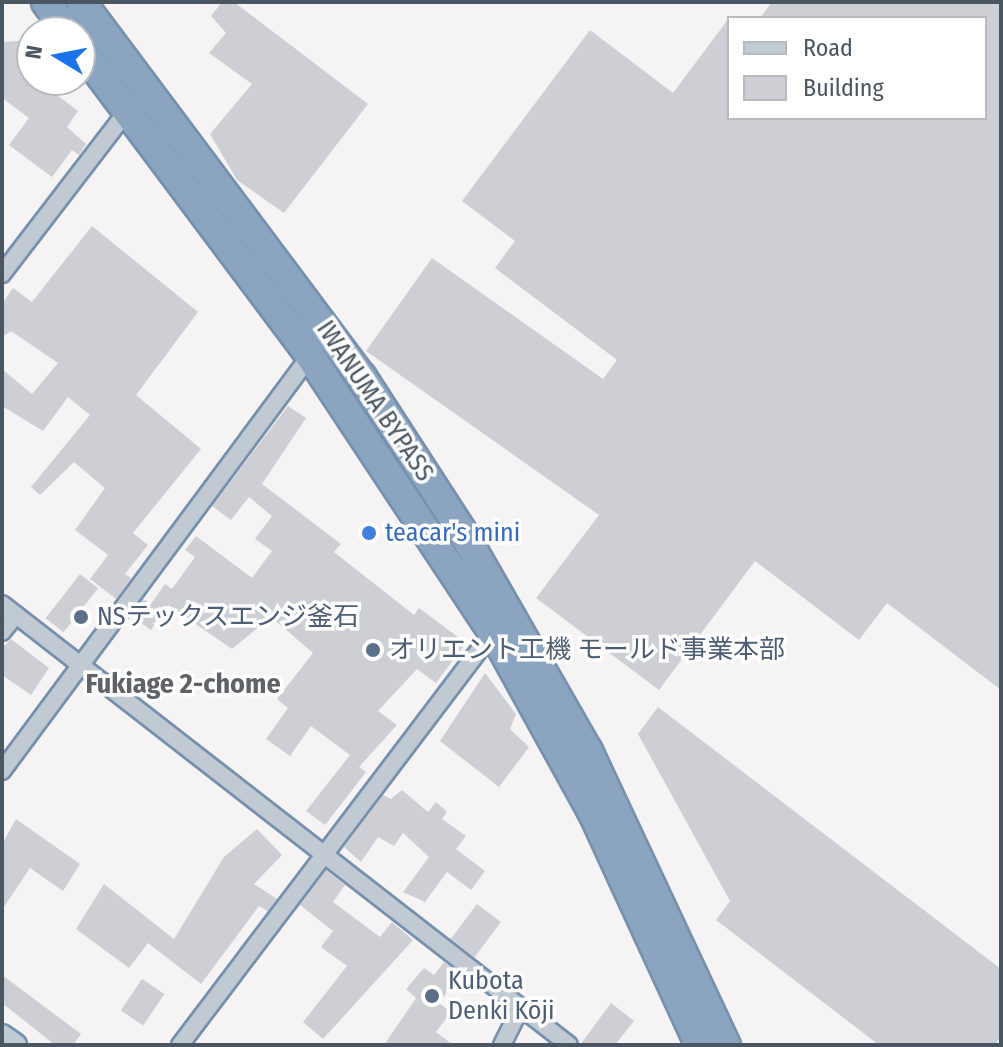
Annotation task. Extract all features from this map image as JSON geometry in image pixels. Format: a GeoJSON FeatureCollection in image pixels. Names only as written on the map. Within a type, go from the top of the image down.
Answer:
{"type":"FeatureCollection","features":[{"type":"Feature","properties":{"kind":"highway","name":"IWANUMA BYPASS"},"geometry":{"type":"LineString","coordinates":[[81,2],[362,377],[463,533],[588,751],[726,1045]]}},
{"type":"Feature","properties":{"kind":"highway","name":"IWANUMA BYPASS"},"geometry":{"type":"LineString","coordinates":[[96,69],[310,356],[493,632],[594,815],[700,1045]]}},
{"type":"Feature","properties":{"kind":"street"},"geometry":{"type":"LineString","coordinates":[[2,274],[127,111]]}},
{"type":"Feature","properties":{"kind":"street"},"geometry":{"type":"LineString","coordinates":[[2,771],[83,667],[310,356]]}},
{"type":"Feature","properties":{"kind":"street"},"geometry":{"type":"LineString","coordinates":[[2,604],[569,1045]]}},
{"type":"Feature","properties":{"kind":"street"},"geometry":{"type":"LineString","coordinates":[[2,632],[16,615]]}},
{"type":"Feature","properties":{"kind":"street"},"geometry":{"type":"LineString","coordinates":[[180,1045],[493,632]]}},
{"type":"Feature","properties":{"kind":"street"},"geometry":{"type":"LineString","coordinates":[[502,1045],[521,1007]]}},
{"type":"Feature","properties":{"kind":"street"},"geometry":{"type":"LineString","coordinates":[[2,1036],[15,1045]]}},
{"type":"Feature","properties":{"kind":"building"},"geometry":{"type":"Polygon","coordinates":[[[222,2],[234,2],[368,104],[284,213],[237,180],[210,134],[252,84],[209,53],[226,33],[211,16],[222,2]]]}},
{"type":"Feature","properties":{"kind":"building"},"geometry":{"type":"Polygon","coordinates":[[[772,2],[1001,2],[1001,690],[887,603],[859,640],[755,561],[659,690],[536,598],[599,515],[366,351],[432,258],[603,379],[617,360],[495,268],[515,241],[462,201],[590,30],[673,93],[727,21],[727,120],[987,120],[987,16],[762,16],[772,2]]]}},
{"type":"Feature","properties":{"kind":"building"},"geometry":{"type":"Polygon","coordinates":[[[16,41],[16,96],[58,96],[78,111],[67,127],[86,144],[79,155],[72,150],[52,177],[9,145],[29,118],[2,98],[2,42],[16,41]]]}},
{"type":"Feature","properties":{"kind":"building"},"geometry":{"type":"Polygon","coordinates":[[[92,226],[198,312],[136,395],[201,449],[133,533],[148,545],[125,574],[131,578],[116,599],[90,579],[108,555],[75,530],[105,488],[74,462],[40,495],[31,487],[90,415],[68,397],[43,431],[2,406],[2,369],[32,394],[58,363],[11,331],[2,337],[2,304],[13,288],[32,302],[92,226]]]}},
{"type":"Feature","properties":{"kind":"building"},"geometry":{"type":"Polygon","coordinates":[[[288,406],[306,418],[262,484],[341,544],[334,552],[414,615],[419,608],[466,643],[436,683],[417,669],[378,711],[397,725],[359,767],[366,772],[325,825],[306,811],[350,755],[311,726],[290,756],[266,739],[288,708],[277,699],[313,653],[271,617],[232,649],[168,605],[151,630],[131,616],[143,599],[151,604],[165,584],[172,589],[195,557],[185,550],[196,536],[252,578],[272,551],[255,539],[272,516],[249,497],[231,520],[212,506],[288,406]]]}},
{"type":"Feature","properties":{"kind":"building"},"geometry":{"type":"Polygon","coordinates":[[[80,574],[98,588],[64,632],[46,618],[80,574]]]}},
{"type":"Feature","properties":{"kind":"building"},"geometry":{"type":"Polygon","coordinates":[[[11,639],[49,668],[31,695],[2,675],[2,648],[11,639]]]}},
{"type":"Feature","properties":{"kind":"building"},"geometry":{"type":"Polygon","coordinates":[[[485,673],[516,714],[510,729],[529,747],[499,787],[440,741],[485,673]]]}},
{"type":"Feature","properties":{"kind":"building"},"geometry":{"type":"Polygon","coordinates":[[[658,707],[1001,969],[1001,1037],[995,1045],[879,1045],[716,920],[730,901],[638,734],[658,707]]]}},
{"type":"Feature","properties":{"kind":"building"},"geometry":{"type":"Polygon","coordinates":[[[402,790],[428,812],[436,802],[447,812],[442,819],[466,836],[456,849],[485,871],[471,890],[447,872],[425,902],[403,892],[429,857],[403,833],[394,846],[378,837],[361,862],[344,847],[383,795],[391,799],[402,790]]]}},
{"type":"Feature","properties":{"kind":"building"},"geometry":{"type":"Polygon","coordinates":[[[16,819],[80,864],[63,891],[30,868],[2,910],[2,844],[16,819]]]}},
{"type":"Feature","properties":{"kind":"building"},"geometry":{"type":"Polygon","coordinates":[[[257,829],[282,855],[254,884],[277,899],[268,911],[259,906],[201,984],[148,943],[129,968],[76,929],[104,884],[174,939],[224,857],[257,829]]]}},
{"type":"Feature","properties":{"kind":"building"},"geometry":{"type":"Polygon","coordinates":[[[326,870],[345,885],[333,902],[380,937],[392,922],[413,940],[323,1039],[303,1022],[347,966],[321,947],[333,931],[300,905],[326,870]]]}},
{"type":"Feature","properties":{"kind":"building"},"geometry":{"type":"Polygon","coordinates":[[[477,904],[501,922],[474,957],[451,939],[477,904]]]}},
{"type":"Feature","properties":{"kind":"building"},"geometry":{"type":"Polygon","coordinates":[[[444,962],[460,974],[439,1003],[451,1012],[436,1032],[453,1045],[384,1045],[416,998],[406,989],[424,968],[434,975],[444,962]]]}},
{"type":"Feature","properties":{"kind":"building"},"geometry":{"type":"Polygon","coordinates":[[[2,975],[81,1034],[73,1045],[55,1045],[2,1003],[2,975]]]}},
{"type":"Feature","properties":{"kind":"building"},"geometry":{"type":"Polygon","coordinates":[[[142,979],[164,994],[143,1026],[121,1011],[142,979]]]}},
{"type":"Feature","properties":{"kind":"building"},"geometry":{"type":"Polygon","coordinates":[[[611,1003],[634,1021],[615,1045],[580,1045],[611,1003]]]}},
{"type":"Feature","properties":{"kind":"place","name":"teacar's mini"},"geometry":{"type":"Point","coordinates":[369,533]}},
{"type":"Feature","properties":{"kind":"place","name":"NSテックスエンジ釜石"},"geometry":{"type":"Point","coordinates":[81,617]}},
{"type":"Feature","properties":{"kind":"place","name":"オリエント工機 モールド事業本部"},"geometry":{"type":"Point","coordinates":[373,650]}},
{"type":"Feature","properties":{"kind":"place","name":"Kubota Denki Kōji"},"geometry":{"type":"Point","coordinates":[432,996]}},
{"type":"Feature","properties":{"kind":"district","name":"Fukiage 2-chome"},"geometry":{"type":"Point","coordinates":[183,684]}}]}
